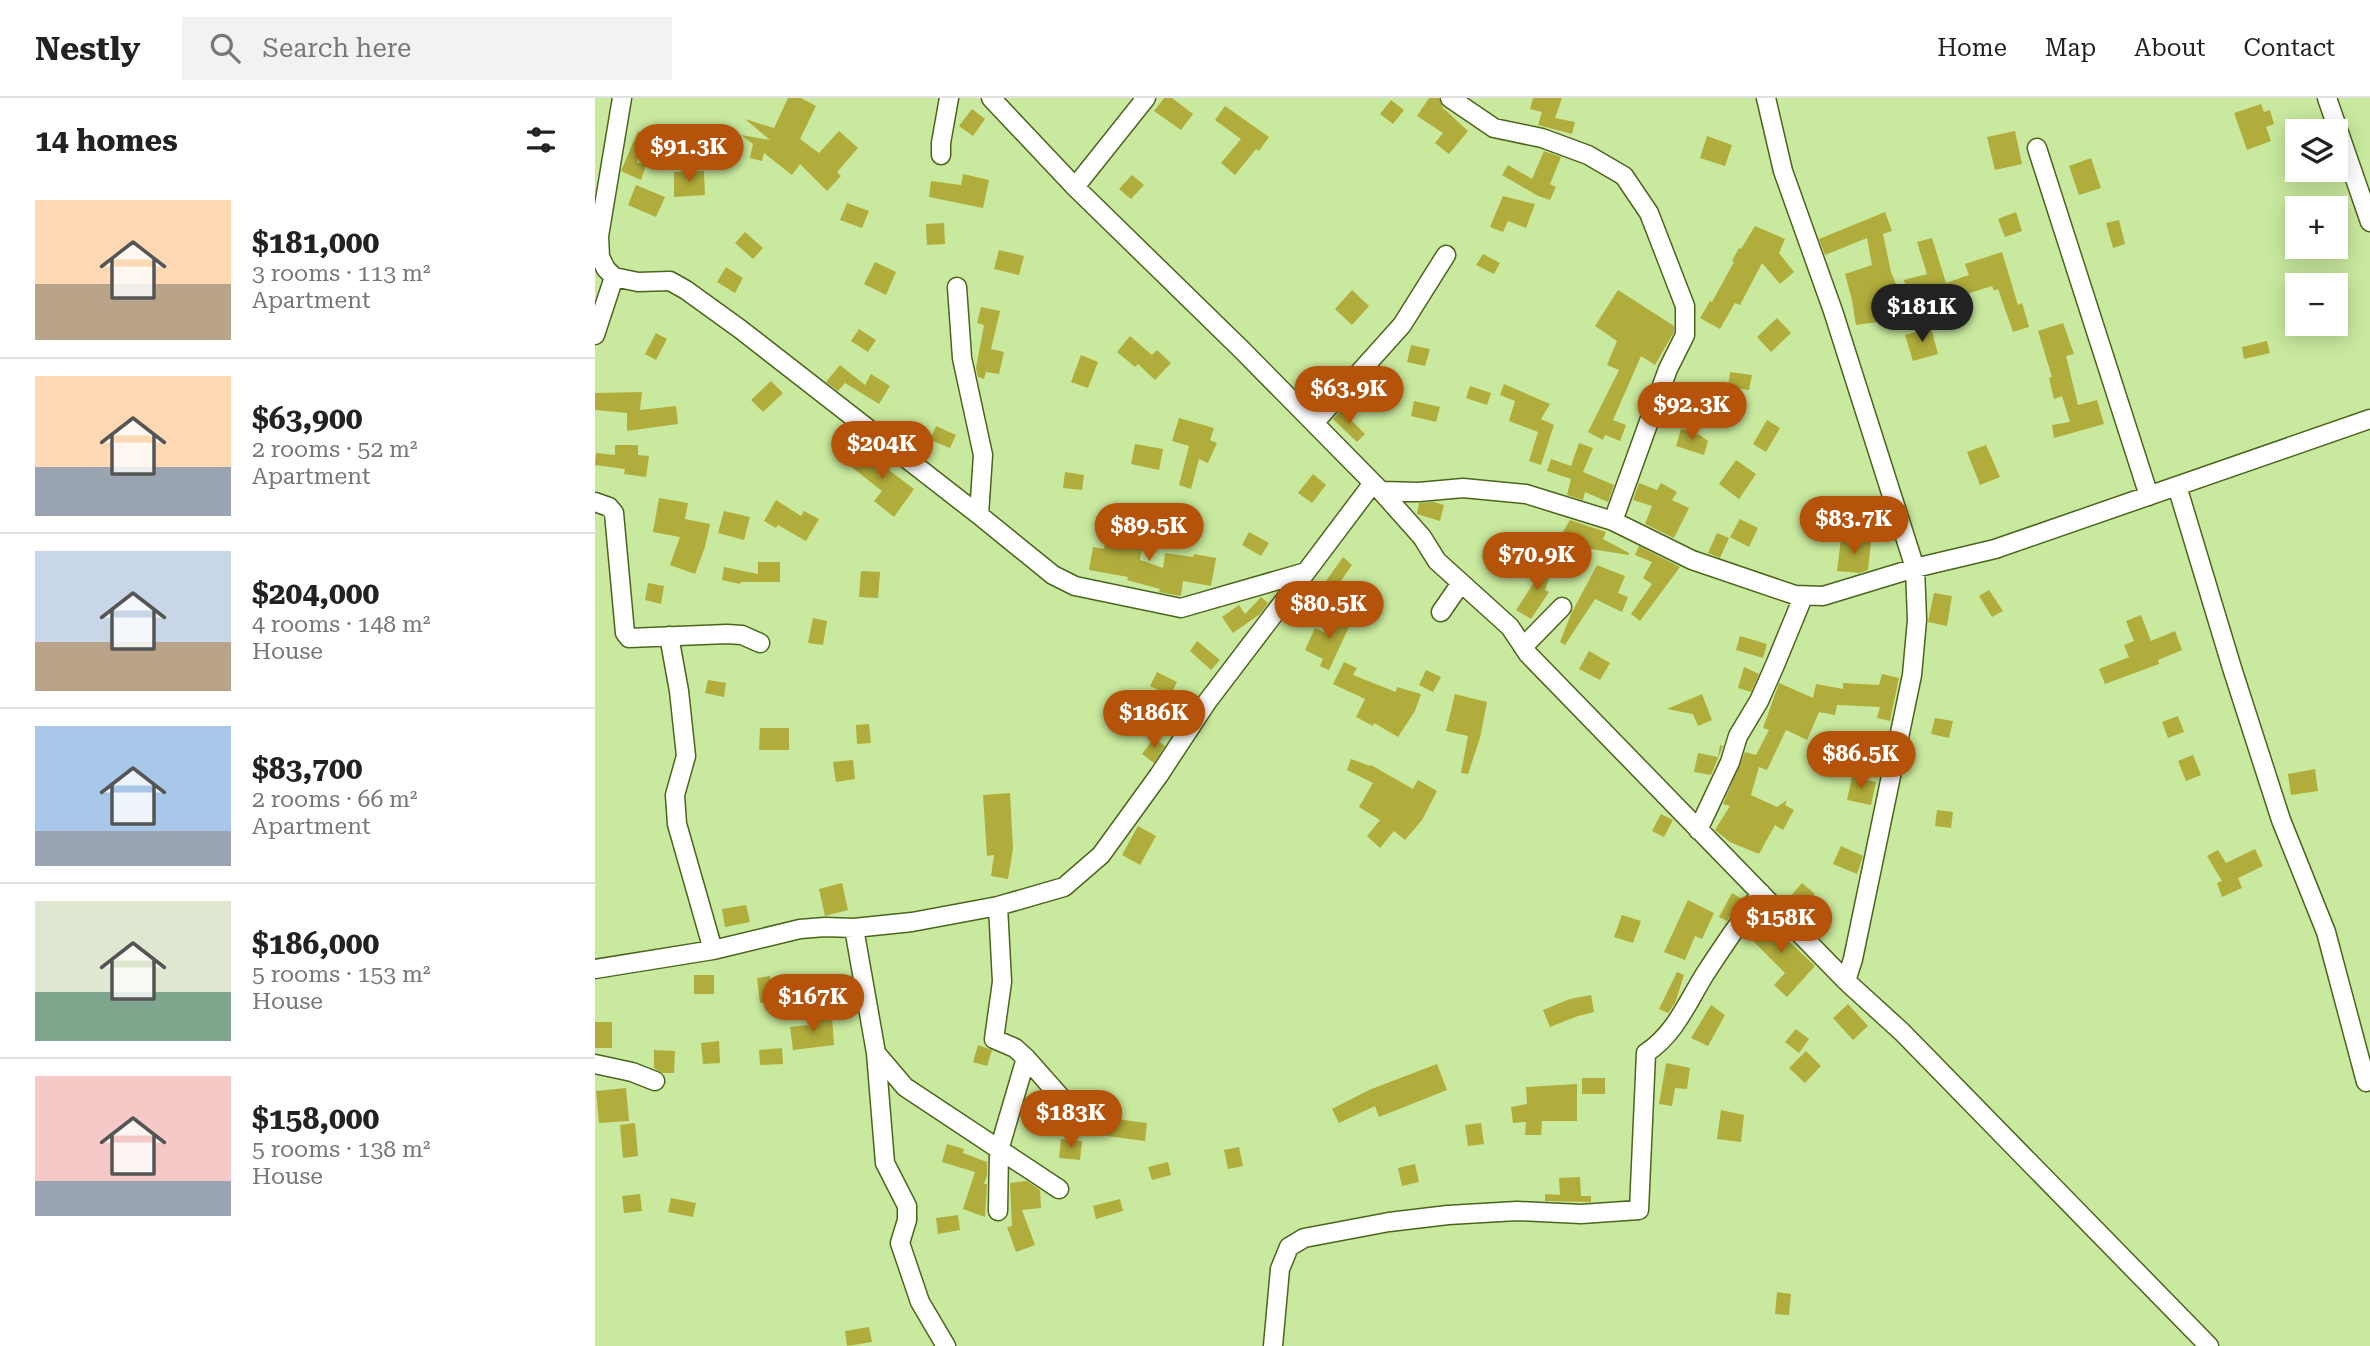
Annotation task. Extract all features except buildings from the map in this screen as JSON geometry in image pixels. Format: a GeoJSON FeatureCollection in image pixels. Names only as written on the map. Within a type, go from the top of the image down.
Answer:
{"type":"FeatureCollection","features":[{"type":"Feature","properties":{"kind":"street"},"geometry":{"type":"LineString","coordinates":[[622,98],[597,236],[600,257],[606,269],[614,276],[638,282],[670,281],[686,290],[751,337],[1052,575],[1075,586],[1181,608],[1306,572]]}},
{"type":"Feature","properties":{"kind":"street"},"geometry":{"type":"LineString","coordinates":[[941,155],[949,98]]}},
{"type":"Feature","properties":{"kind":"street"},"geometry":{"type":"LineString","coordinates":[[991,98],[1075,187],[1377,487],[1422,537],[1437,561],[1510,627],[1523,647],[1697,830],[1846,981],[1902,1032],[2209,1346]]}},
{"type":"Feature","properties":{"kind":"street"},"geometry":{"type":"LineString","coordinates":[[1075,187],[1146,98]]}},
{"type":"Feature","properties":{"kind":"street"},"geometry":{"type":"LineString","coordinates":[[1450,98],[1494,128],[1542,138],[1588,155],[1624,176],[1649,213],[1685,306],[1685,335],[1668,369],[1613,521]]}},
{"type":"Feature","properties":{"kind":"street"},"geometry":{"type":"LineString","coordinates":[[1766,98],[1783,171],[1833,311],[1915,568],[1917,620],[1912,675],[1846,981]]}},
{"type":"Feature","properties":{"kind":"street"},"geometry":{"type":"LineString","coordinates":[[2327,98],[2370,222]]}},
{"type":"Feature","properties":{"kind":"street"},"geometry":{"type":"LineString","coordinates":[[2036,148],[2149,496]]}},
{"type":"Feature","properties":{"kind":"street"},"geometry":{"type":"LineString","coordinates":[[1314,423],[1402,325],[1446,255]]}},
{"type":"Feature","properties":{"kind":"street"},"geometry":{"type":"LineString","coordinates":[[595,335],[614,276]]}},
{"type":"Feature","properties":{"kind":"street"},"geometry":{"type":"LineString","coordinates":[[957,287],[963,358],[983,455],[979,515]]}},
{"type":"Feature","properties":{"kind":"street"},"geometry":{"type":"LineString","coordinates":[[1377,487],[1419,492],[1463,488],[1526,494],[1613,521],[1692,560],[1803,597],[1823,596],[1915,568],[1995,549],[2370,419]]}},
{"type":"Feature","properties":{"kind":"street"},"geometry":{"type":"LineString","coordinates":[[2177,486],[2281,820],[2326,932],[2366,1082]]}},
{"type":"Feature","properties":{"kind":"street"},"geometry":{"type":"LineString","coordinates":[[595,969],[713,950],[800,929],[825,926],[854,928],[912,922],[998,906],[1063,887],[1101,855],[1159,775],[1207,702],[1306,572],[1377,487]]}},
{"type":"Feature","properties":{"kind":"street"},"geometry":{"type":"LineString","coordinates":[[595,502],[609,507],[614,513],[625,633],[629,638],[734,634],[760,643]]}},
{"type":"Feature","properties":{"kind":"street"},"geometry":{"type":"LineString","coordinates":[[1441,612],[1461,583]]}},
{"type":"Feature","properties":{"kind":"street"},"geometry":{"type":"LineString","coordinates":[[1697,830],[1730,762],[1738,736],[1759,701],[1803,597]]}},
{"type":"Feature","properties":{"kind":"street"},"geometry":{"type":"LineString","coordinates":[[1523,647],[1562,607]]}},
{"type":"Feature","properties":{"kind":"street"},"geometry":{"type":"LineString","coordinates":[[669,636],[679,691],[685,756],[675,795],[677,824],[713,950]]}},
{"type":"Feature","properties":{"kind":"street"},"geometry":{"type":"LineString","coordinates":[[1273,1346],[1280,1269],[1289,1247],[1304,1238],[1389,1222],[1448,1215],[1517,1211],[1581,1214],[1639,1210],[1646,1052],[1662,1042],[1676,1023],[1728,939],[1761,892]]}},
{"type":"Feature","properties":{"kind":"street"},"geometry":{"type":"LineString","coordinates":[[998,906],[1002,982],[994,1040],[1016,1048],[1073,1111]]}},
{"type":"Feature","properties":{"kind":"street"},"geometry":{"type":"LineString","coordinates":[[854,928],[876,1053],[885,1163],[907,1206],[907,1220],[900,1243],[920,1302],[946,1346]]}},
{"type":"Feature","properties":{"kind":"street"},"geometry":{"type":"LineString","coordinates":[[876,1053],[905,1087],[1059,1189]]}},
{"type":"Feature","properties":{"kind":"street"},"geometry":{"type":"LineString","coordinates":[[998,1211],[999,1150],[1026,1058]]}},
{"type":"Feature","properties":{"kind":"street"},"geometry":{"type":"LineString","coordinates":[[595,1064],[655,1080]]}}]}
